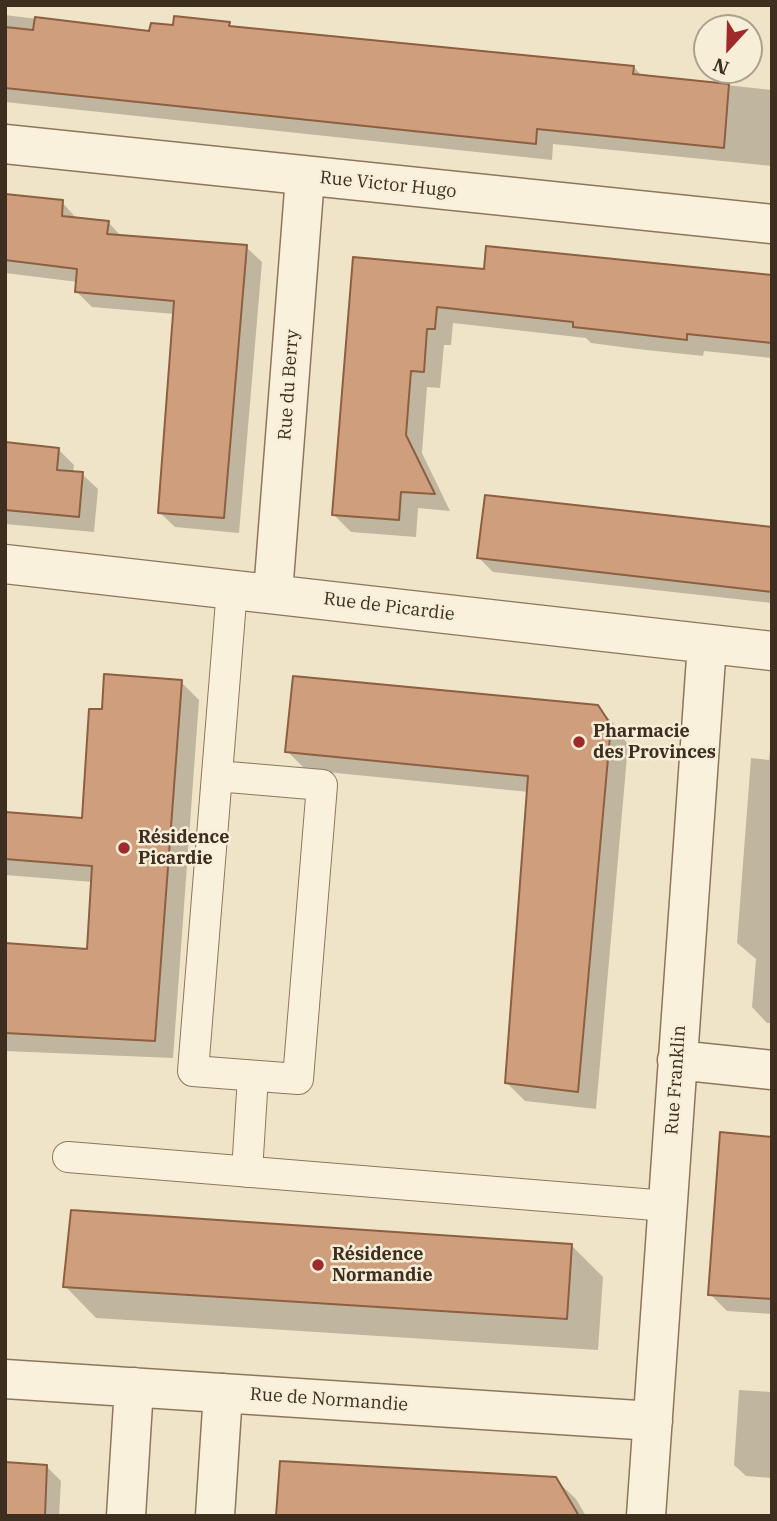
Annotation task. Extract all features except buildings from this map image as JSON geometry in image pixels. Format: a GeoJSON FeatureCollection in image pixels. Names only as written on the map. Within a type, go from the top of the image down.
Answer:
{"type":"FeatureCollection","features":[{"type":"Feature","properties":{"kind":"street","name":"Rue Victor Hugo"},"geometry":{"type":"LineString","coordinates":[[5,144],[772,224]]}},
{"type":"Feature","properties":{"kind":"street","name":"Rue du Berry"},"geometry":{"type":"LineString","coordinates":[[273,593],[305,177]]}},
{"type":"Feature","properties":{"kind":"street","name":"Rue de Picardie"},"geometry":{"type":"LineString","coordinates":[[5,564],[772,650]]}},
{"type":"Feature","properties":{"kind":"street","name":"Rue Franklin"},"geometry":{"type":"LineString","coordinates":[[646,1516],[707,644]]}},
{"type":"Feature","properties":{"kind":"street"},"geometry":{"type":"LineString","coordinates":[[677,1060],[772,1070]]}},
{"type":"Feature","properties":{"kind":"street","name":"Rue de Normandie"},"geometry":{"type":"LineString","coordinates":[[5,1379],[653,1420]]}},
{"type":"Feature","properties":{"kind":"street"},"geometry":{"type":"LineString","coordinates":[[125,1516],[134,1387]]}},
{"type":"Feature","properties":{"kind":"street"},"geometry":{"type":"LineString","coordinates":[[215,1516],[223,1393]]}},
{"type":"Feature","properties":{"kind":"lane"},"geometry":{"type":"LineString","coordinates":[[217,776],[322,785],[298,1079],[193,1071],[232,589]]}},
{"type":"Feature","properties":{"kind":"lane"},"geometry":{"type":"LineString","coordinates":[[247,1172],[253,1076]]}},
{"type":"Feature","properties":{"kind":"lane"},"geometry":{"type":"LineString","coordinates":[[68,1157],[667,1206]]}},
{"type":"Feature","properties":{"kind":"place","name":"Pharmacie des Provinces"},"geometry":{"type":"Point","coordinates":[579,742]}},
{"type":"Feature","properties":{"kind":"place","name":"Résidence Picardie"},"geometry":{"type":"Point","coordinates":[124,848]}},
{"type":"Feature","properties":{"kind":"place","name":"Résidence Normandie"},"geometry":{"type":"Point","coordinates":[318,1265]}}]}
